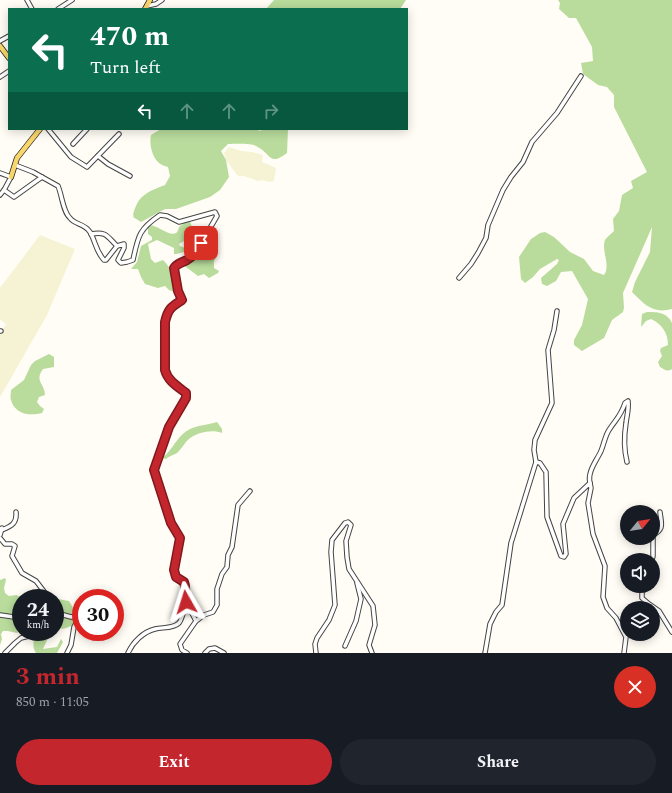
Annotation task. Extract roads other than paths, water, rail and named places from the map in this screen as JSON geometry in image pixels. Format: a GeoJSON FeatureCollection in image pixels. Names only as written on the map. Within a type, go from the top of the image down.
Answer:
{"type":"FeatureCollection","features":[{"type":"Feature","properties":{"kind":"main road"},"geometry":{"type":"LineString","coordinates":[[146,7],[150,0]]}},
{"type":"Feature","properties":{"kind":"main road"},"geometry":{"type":"LineString","coordinates":[[0,46],[8,57]]}},
{"type":"Feature","properties":{"kind":"main road"},"geometry":{"type":"LineString","coordinates":[[11,177],[17,158],[39,130]]}},
{"type":"Feature","properties":{"kind":"street"},"geometry":{"type":"LineString","coordinates":[[60,8],[72,0]]}},
{"type":"Feature","properties":{"kind":"street"},"geometry":{"type":"LineString","coordinates":[[146,7],[156,4],[162,0]]}},
{"type":"Feature","properties":{"kind":"street"},"geometry":{"type":"LineString","coordinates":[[458,278],[471,264],[478,253],[486,238],[488,224],[503,190],[523,162],[532,142],[556,113],[581,76]]}},
{"type":"Feature","properties":{"kind":"street"},"geometry":{"type":"LineString","coordinates":[[49,130],[71,157],[87,167],[119,134]]}},
{"type":"Feature","properties":{"kind":"street"},"geometry":{"type":"LineString","coordinates":[[73,144],[86,130]]}},
{"type":"Feature","properties":{"kind":"street"},"geometry":{"type":"LineString","coordinates":[[98,156],[108,164],[130,176]]}},
{"type":"Feature","properties":{"kind":"street"},"geometry":{"type":"LineString","coordinates":[[15,165],[58,186],[68,216],[72,221],[82,224],[91,234],[98,254],[104,260],[106,260],[117,246],[124,244],[124,248],[118,260],[121,263],[133,260],[139,235],[142,229],[160,215],[167,216],[179,222],[215,212],[217,216],[195,254],[177,264],[174,268],[178,291],[182,300],[171,307],[166,315],[165,322],[165,370],[167,377],[186,393],[186,398],[169,427],[154,470],[171,523],[180,538],[174,570],[176,577],[184,582],[186,602],[179,622],[174,626],[150,631],[132,644],[128,653]]}},
{"type":"Feature","properties":{"kind":"street"},"geometry":{"type":"LineString","coordinates":[[0,173],[11,177],[0,195]]}},
{"type":"Feature","properties":{"kind":"street"},"geometry":{"type":"LineString","coordinates":[[4,190],[13,197],[42,177]]}},
{"type":"Feature","properties":{"kind":"street"},"geometry":{"type":"LineString","coordinates":[[91,234],[101,232],[108,235],[117,246]]}},
{"type":"Feature","properties":{"kind":"street"},"geometry":{"type":"LineString","coordinates":[[485,653],[490,624],[496,612],[502,605],[511,543],[536,462],[534,450],[535,440],[552,403],[548,350],[554,330],[557,311]]}},
{"type":"Feature","properties":{"kind":"street"},"geometry":{"type":"LineString","coordinates":[[624,653],[626,637],[616,618],[607,608],[603,597],[605,566],[593,534],[588,503],[591,488],[589,479],[596,460],[609,430],[622,413],[625,402],[628,401],[629,407],[624,449],[627,462]]}},
{"type":"Feature","properties":{"kind":"street"},"geometry":{"type":"LineString","coordinates":[[536,462],[540,463],[546,472],[547,517],[561,556],[564,557],[566,554],[563,524],[574,498],[590,483]]}},
{"type":"Feature","properties":{"kind":"street"},"geometry":{"type":"LineString","coordinates":[[187,653],[182,650],[180,644],[196,621],[204,615],[213,612],[216,605],[217,589],[222,574],[227,567],[228,554],[232,547],[238,505],[250,490]]}},
{"type":"Feature","properties":{"kind":"street"},"geometry":{"type":"LineString","coordinates":[[16,512],[16,519],[14,523],[1,529],[0,537],[5,544],[12,544],[15,546],[12,556],[22,573],[36,581],[42,589]]}},
{"type":"Feature","properties":{"kind":"street"},"geometry":{"type":"LineString","coordinates":[[660,512],[660,530]]}},
{"type":"Feature","properties":{"kind":"street"},"geometry":{"type":"LineString","coordinates":[[316,653],[316,638],[329,620],[335,605],[331,552],[332,540],[345,523],[348,522],[351,525],[346,541],[347,557],[350,569],[373,606],[375,625],[370,646],[372,653]]}},
{"type":"Feature","properties":{"kind":"street"},"geometry":{"type":"LineString","coordinates":[[345,646],[356,621],[361,599],[357,582]]}},
{"type":"Feature","properties":{"kind":"street"},"geometry":{"type":"LineString","coordinates":[[642,593],[642,598],[659,611],[672,632]]}},
{"type":"Feature","properties":{"kind":"street"},"geometry":{"type":"LineString","coordinates":[[186,602],[196,621]]}},
{"type":"Feature","properties":{"kind":"street"},"geometry":{"type":"LineString","coordinates":[[0,615],[12,617]]}},
{"type":"Feature","properties":{"kind":"street"},"geometry":{"type":"LineString","coordinates":[[67,653],[72,639]]}},
{"type":"Feature","properties":{"kind":"street"},"geometry":{"type":"LineString","coordinates":[[5,653],[17,641]]}},
{"type":"Feature","properties":{"kind":"street"},"geometry":{"type":"LineString","coordinates":[[205,653],[209,649],[215,648],[224,653]]}}]}
